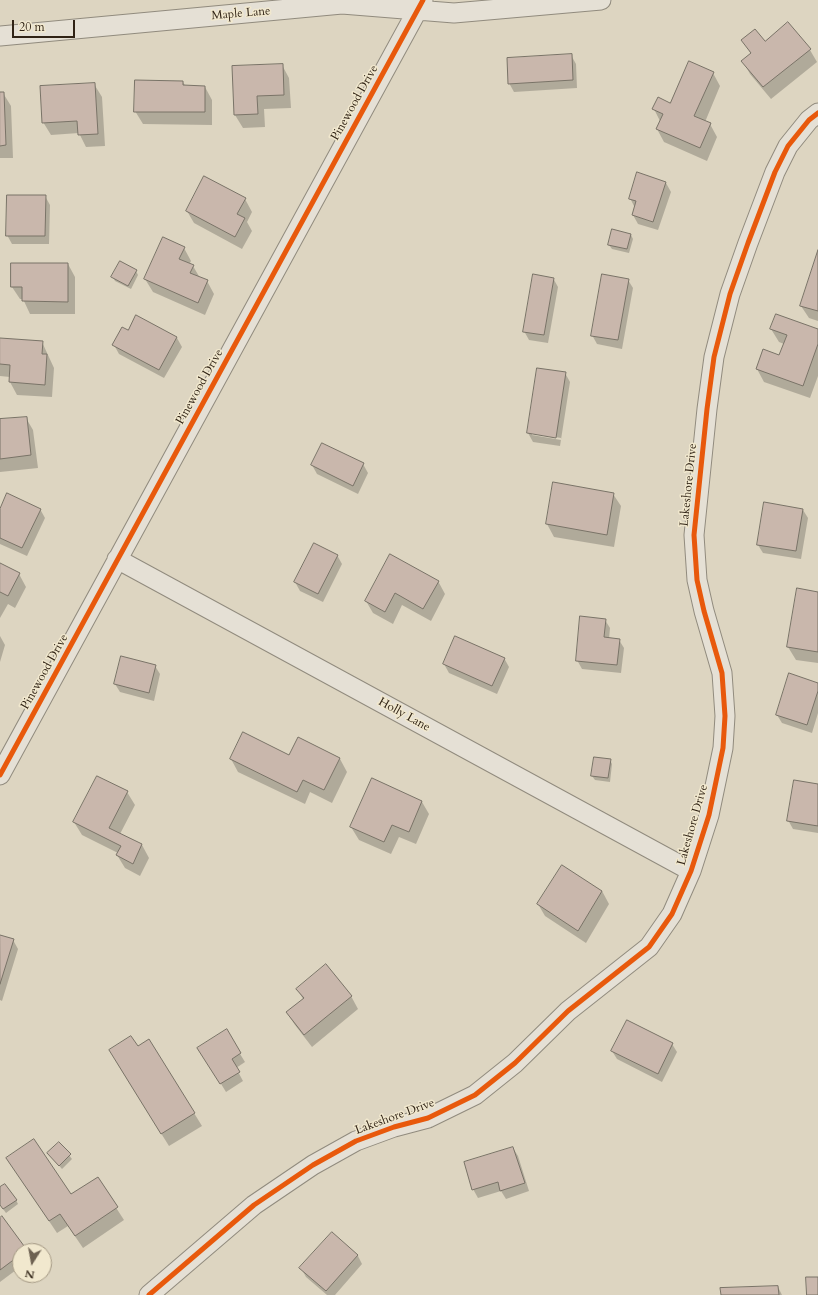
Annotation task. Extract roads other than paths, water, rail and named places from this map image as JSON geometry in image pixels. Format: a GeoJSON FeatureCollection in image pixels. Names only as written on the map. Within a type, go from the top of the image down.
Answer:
{"type":"FeatureCollection","features":[{"type":"Feature","properties":{"kind":"street","name":"Maple Lane"},"geometry":{"type":"LineString","coordinates":[[0,36],[342,4],[420,5],[454,13],[601,0]]}},
{"type":"Feature","properties":{"kind":"street","name":"Pinewood Drive"},"geometry":{"type":"LineString","coordinates":[[0,775],[420,5]]}},
{"type":"Feature","properties":{"kind":"street","name":"Lakeshore Drive"},"geometry":{"type":"LineString","coordinates":[[149,1295],[254,1205],[313,1165],[356,1142],[394,1127],[428,1118],[475,1095],[515,1062],[568,1011],[649,947],[672,914],[691,871],[709,815],[724,748],[725,716],[722,673],[704,611],[697,580],[694,535],[714,357],[730,294],[775,172],[788,146],[809,120],[818,113]]}},
{"type":"Feature","properties":{"kind":"street","name":"Holly Lane"},"geometry":{"type":"LineString","coordinates":[[118,559],[691,871]]}}]}
